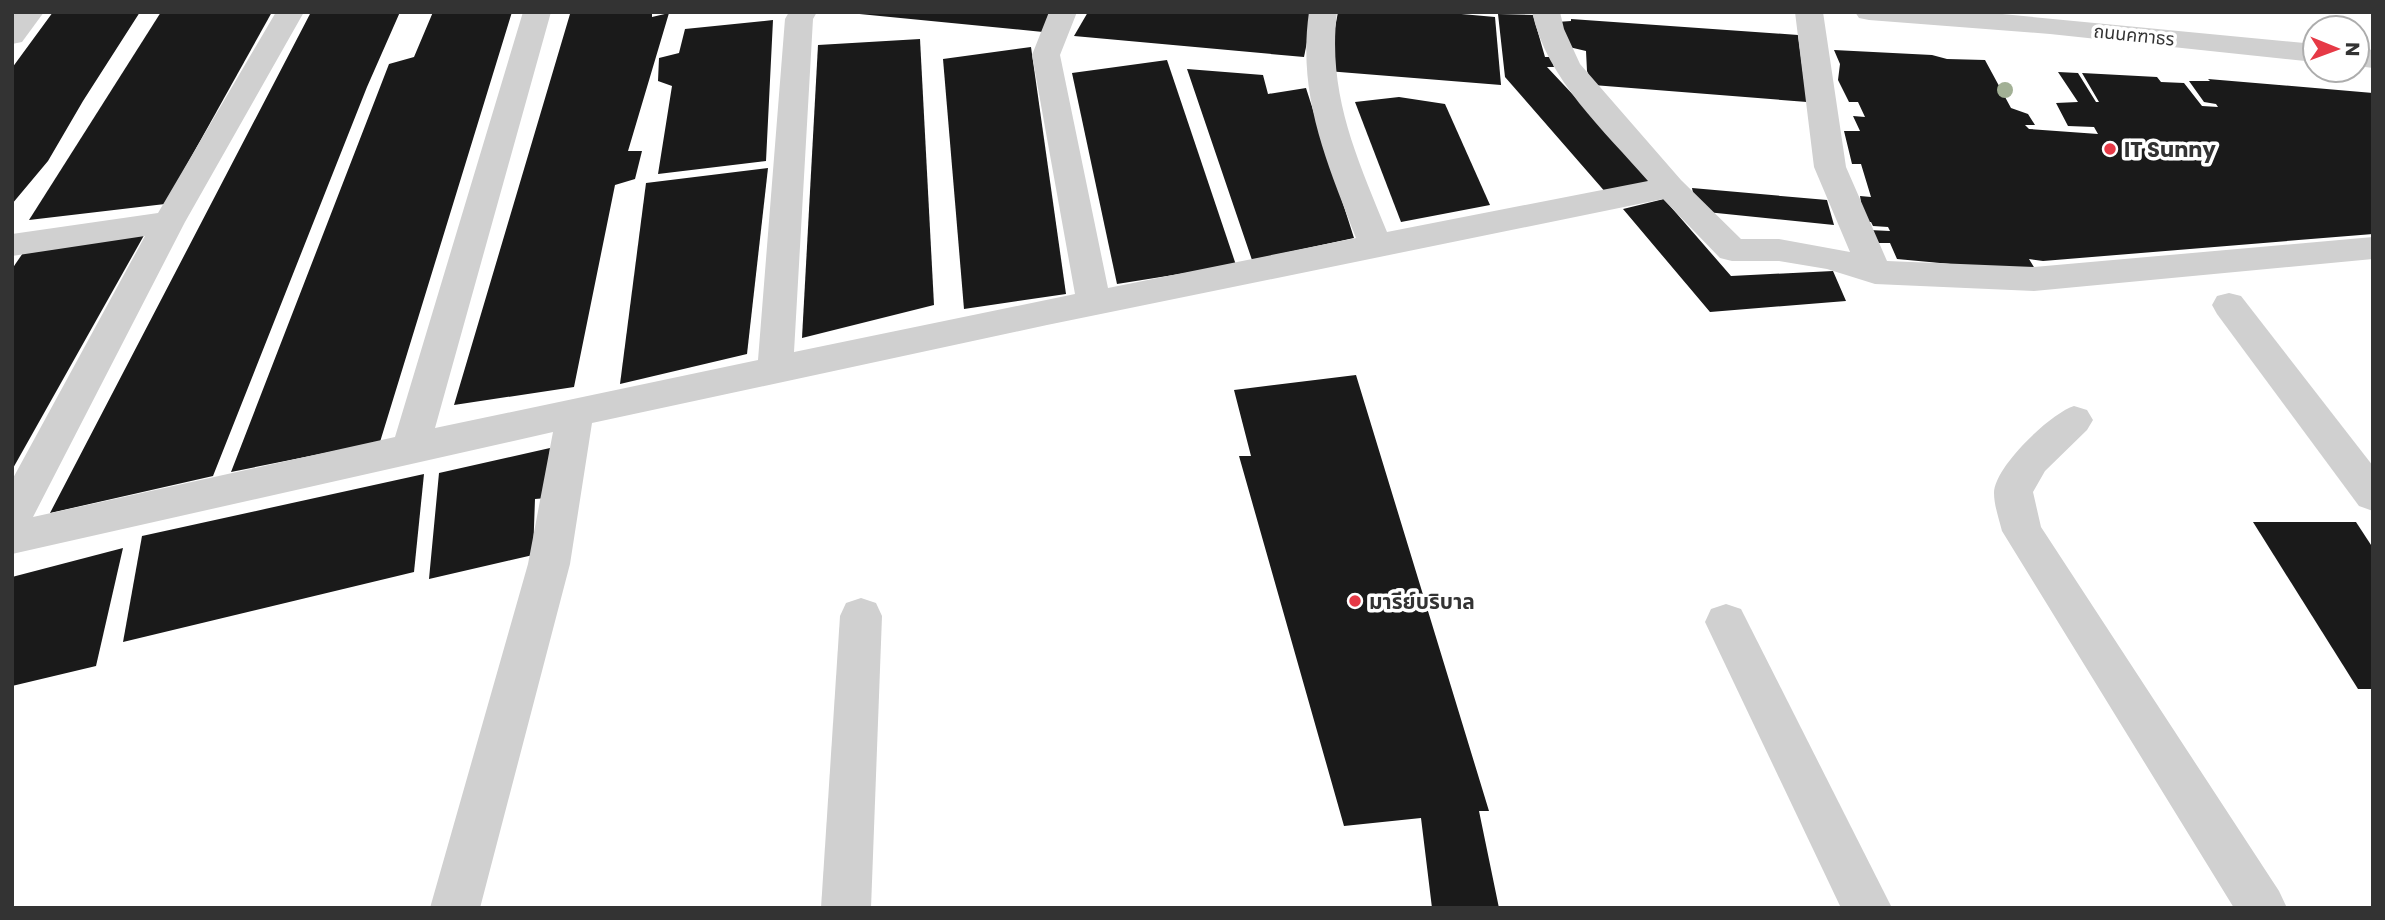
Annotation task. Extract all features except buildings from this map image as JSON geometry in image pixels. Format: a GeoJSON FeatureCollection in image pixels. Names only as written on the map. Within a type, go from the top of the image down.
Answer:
{"type":"FeatureCollection","features":[{"type":"Feature","properties":{"kind":"street"},"geometry":{"type":"LineString","coordinates":[[12,36],[30,12]]}},
{"type":"Feature","properties":{"kind":"street"},"geometry":{"type":"LineString","coordinates":[[12,518],[169,222],[290,12]]}},
{"type":"Feature","properties":{"kind":"street"},"geometry":{"type":"LineString","coordinates":[[411,447],[537,12]]}},
{"type":"Feature","properties":{"kind":"street"},"geometry":{"type":"LineString","coordinates":[[775,372],[799,19],[803,12]]}},
{"type":"Feature","properties":{"kind":"street"},"geometry":{"type":"LineString","coordinates":[[1063,12],[1046,55],[1085,269],[1094,303]]}},
{"type":"Feature","properties":{"kind":"street"},"geometry":{"type":"LineString","coordinates":[[1322,12],[1317,38],[1326,112],[1375,244]]}},
{"type":"Feature","properties":{"kind":"street"},"geometry":{"type":"LineString","coordinates":[[1546,12],[1550,29],[1567,67],[1670,187],[1732,250],[1779,250],[1830,258],[1875,272],[2034,279],[2373,248]]}},
{"type":"Feature","properties":{"kind":"street"},"geometry":{"type":"LineString","coordinates":[[1809,12],[1830,167],[1875,272]]}},
{"type":"Feature","properties":{"kind":"street","name":"ถนนคฑาธร"},"geometry":{"type":"LineString","coordinates":[[1869,12],[2048,19],[2301,51]]}},
{"type":"Feature","properties":{"kind":"street"},"geometry":{"type":"LineString","coordinates":[[12,538],[411,447],[1375,244],[1670,187]]}},
{"type":"Feature","properties":{"kind":"street"},"geometry":{"type":"LineString","coordinates":[[12,245],[169,222]]}},
{"type":"Feature","properties":{"kind":"street"},"geometry":{"type":"LineString","coordinates":[[2229,305],[2373,495]]}},
{"type":"Feature","properties":{"kind":"street"},"geometry":{"type":"LineString","coordinates":[[455,908],[549,564],[575,414]]}},
{"type":"Feature","properties":{"kind":"street"},"geometry":{"type":"LineString","coordinates":[[2074,420],[2031,460],[2013,491],[2022,531],[2262,908]]}},
{"type":"Feature","properties":{"kind":"street"},"geometry":{"type":"LineString","coordinates":[[846,908],[861,616]]}},
{"type":"Feature","properties":{"kind":"street"},"geometry":{"type":"LineString","coordinates":[[1726,622],[1867,908]]}},
{"type":"Feature","properties":{"kind":"place","name":"IT Sunny"},"geometry":{"type":"Point","coordinates":[2110,149]}},
{"type":"Feature","properties":{"kind":"place","name":"มารีย์บริบาล"},"geometry":{"type":"Point","coordinates":[1355,601]}}]}
